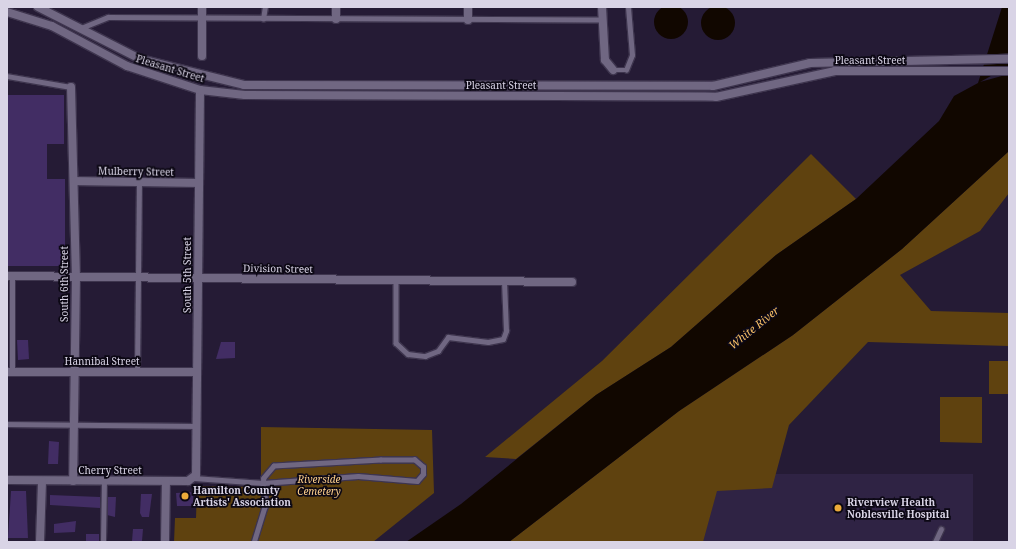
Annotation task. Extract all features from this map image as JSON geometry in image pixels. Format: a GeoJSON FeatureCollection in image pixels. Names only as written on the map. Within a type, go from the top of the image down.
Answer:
{"type":"FeatureCollection","features":[{"type":"Feature","properties":{"kind":"street","name":"Pleasant Street"},"geometry":{"type":"LineString","coordinates":[[38,7],[140,59],[244,85],[713,86],[810,64],[855,60],[1009,60]]}},
{"type":"Feature","properties":{"kind":"street"},"geometry":{"type":"LineString","coordinates":[[202,7],[202,56]]}},
{"type":"Feature","properties":{"kind":"street"},"geometry":{"type":"LineString","coordinates":[[336,7],[336,19]]}},
{"type":"Feature","properties":{"kind":"street"},"geometry":{"type":"LineString","coordinates":[[468,7],[468,20]]}},
{"type":"Feature","properties":{"kind":"street"},"geometry":{"type":"LineString","coordinates":[[602,7],[605,60],[613,70]]}},
{"type":"Feature","properties":{"kind":"street","name":"Pleasant Street"},"geometry":{"type":"LineString","coordinates":[[7,12],[52,26],[127,66],[200,90],[245,95],[716,97],[811,75],[855,71],[1009,71]]}},
{"type":"Feature","properties":{"kind":"street","name":"South 6th Street"},"geometry":{"type":"LineString","coordinates":[[71,87],[75,181],[76,276],[73,481]]}},
{"type":"Feature","properties":{"kind":"street","name":"South 5th Street"},"geometry":{"type":"LineString","coordinates":[[194,478],[197,460],[197,183],[200,90]]}},
{"type":"Feature","properties":{"kind":"street","name":"Mulberry Street"},"geometry":{"type":"LineString","coordinates":[[75,181],[197,183]]}},
{"type":"Feature","properties":{"kind":"street","name":"Division Street"},"geometry":{"type":"LineString","coordinates":[[10,276],[572,282]]}},
{"type":"Feature","properties":{"kind":"street","name":"Hannibal Street"},"geometry":{"type":"LineString","coordinates":[[9,372],[197,372]]}},
{"type":"Feature","properties":{"kind":"street","name":"Cherry Street"},"geometry":{"type":"LineString","coordinates":[[7,480],[166,481],[194,478]]}},
{"type":"Feature","properties":{"kind":"street"},"geometry":{"type":"LineString","coordinates":[[40,542],[42,481]]}},
{"type":"Feature","properties":{"kind":"street"},"geometry":{"type":"LineString","coordinates":[[165,542],[166,481]]}},
{"type":"Feature","properties":{"kind":"lane"},"geometry":{"type":"LineString","coordinates":[[263,19],[265,7]]}},
{"type":"Feature","properties":{"kind":"lane"},"geometry":{"type":"LineString","coordinates":[[613,70],[626,70],[632,55],[628,7]]}},
{"type":"Feature","properties":{"kind":"lane"},"geometry":{"type":"LineString","coordinates":[[81,28],[108,17],[602,20]]}},
{"type":"Feature","properties":{"kind":"lane"},"geometry":{"type":"LineString","coordinates":[[7,76],[71,87]]}},
{"type":"Feature","properties":{"kind":"lane"},"geometry":{"type":"LineString","coordinates":[[138,372],[139,182]]}},
{"type":"Feature","properties":{"kind":"lane"},"geometry":{"type":"LineString","coordinates":[[9,372],[10,276]]}},
{"type":"Feature","properties":{"kind":"lane"},"geometry":{"type":"LineString","coordinates":[[396,280],[396,343],[408,354],[425,356],[438,351],[448,337],[488,342],[503,339],[506,331],[504,282]]}},
{"type":"Feature","properties":{"kind":"lane"},"geometry":{"type":"LineString","coordinates":[[7,424],[196,426]]}},
{"type":"Feature","properties":{"kind":"lane"},"geometry":{"type":"LineString","coordinates":[[194,478],[263,484],[358,476],[417,481],[424,470],[414,460],[286,464],[267,472],[263,484],[264,507],[254,542]]}},
{"type":"Feature","properties":{"kind":"lane"},"geometry":{"type":"LineString","coordinates":[[103,542],[104,481]]}},
{"type":"Feature","properties":{"kind":"lane"},"geometry":{"type":"LineString","coordinates":[[935,542],[941,529]]}},
{"type":"Feature","properties":{"kind":"shaded area","name":"Riverview Health Noblesville Hospital"},"geometry":{"type":"Polygon","coordinates":[[[703,474],[973,474],[973,542],[702,542],[703,474]]]}},
{"type":"Feature","properties":{"kind":"green space"},"geometry":{"type":"Polygon","coordinates":[[[1009,151],[1009,193],[980,231],[900,275],[931,311],[1009,313],[1009,346],[868,342],[789,425],[772,488],[717,491],[703,542],[509,542],[679,411],[793,335],[902,249],[1009,151]]]}},
{"type":"Feature","properties":{"kind":"green space"},"geometry":{"type":"Polygon","coordinates":[[[811,154],[856,199],[776,255],[671,347],[596,395],[516,459],[485,457],[602,361],[811,154]]]}},
{"type":"Feature","properties":{"kind":"green space"},"geometry":{"type":"Polygon","coordinates":[[[989,361],[1009,361],[1009,394],[989,394],[989,361]]]}},
{"type":"Feature","properties":{"kind":"green space"},"geometry":{"type":"Polygon","coordinates":[[[940,397],[982,397],[982,443],[940,442],[940,397]]]}},
{"type":"Feature","properties":{"kind":"green space","name":"Riverside Cemetery"},"geometry":{"type":"Polygon","coordinates":[[[261,427],[432,430],[434,493],[373,542],[174,542],[175,518],[196,518],[197,486],[261,487],[261,427]]]}},
{"type":"Feature","properties":{"kind":"water"},"geometry":{"type":"Polygon","coordinates":[[[668,5],[674,5],[683,10],[687,16],[687,28],[683,34],[674,39],[668,39],[659,34],[654,25],[654,19],[659,10],[668,5]]]}},
{"type":"Feature","properties":{"kind":"water"},"geometry":{"type":"Polygon","coordinates":[[[715,6],[721,6],[730,11],[734,17],[734,29],[730,35],[721,40],[715,40],[706,35],[701,26],[701,20],[706,11],[715,6]]]}},
{"type":"Feature","properties":{"kind":"water","name":"White River"},"geometry":{"type":"Polygon","coordinates":[[[1002,7],[1009,7],[1009,66],[980,82],[1009,74],[1009,151],[902,249],[793,335],[679,411],[509,542],[406,542],[461,504],[596,395],[671,347],[776,255],[856,199],[939,121],[954,96],[978,83],[1002,7]]]}},
{"type":"Feature","properties":{"kind":"building"},"geometry":{"type":"Polygon","coordinates":[[[7,95],[64,95],[64,144],[47,144],[47,179],[65,179],[65,266],[7,266],[7,95]]]}},
{"type":"Feature","properties":{"kind":"building"},"geometry":{"type":"Polygon","coordinates":[[[17,340],[28,340],[29,359],[18,360],[17,340]]]}},
{"type":"Feature","properties":{"kind":"building"},"geometry":{"type":"Polygon","coordinates":[[[221,342],[235,342],[235,358],[216,359],[221,342]]]}},
{"type":"Feature","properties":{"kind":"building"},"geometry":{"type":"Polygon","coordinates":[[[49,441],[59,442],[58,464],[48,464],[49,441]]]}},
{"type":"Feature","properties":{"kind":"building"},"geometry":{"type":"Polygon","coordinates":[[[11,491],[26,491],[28,538],[8,538],[11,491]]]}},
{"type":"Feature","properties":{"kind":"building","name":"Hamilton County Artists' Association"},"geometry":{"type":"Polygon","coordinates":[[[193,492],[193,506],[177,506],[176,493],[193,492]]]}},
{"type":"Feature","properties":{"kind":"building"},"geometry":{"type":"Polygon","coordinates":[[[141,494],[152,494],[149,517],[142,517],[140,513],[141,494]]]}},
{"type":"Feature","properties":{"kind":"building"},"geometry":{"type":"Polygon","coordinates":[[[50,495],[100,497],[100,508],[50,505],[50,495]]]}},
{"type":"Feature","properties":{"kind":"building"},"geometry":{"type":"Polygon","coordinates":[[[107,497],[116,497],[115,517],[107,515],[107,497]]]}},
{"type":"Feature","properties":{"kind":"building"},"geometry":{"type":"Polygon","coordinates":[[[76,521],[75,532],[54,533],[54,524],[76,521]]]}},
{"type":"Feature","properties":{"kind":"building"},"geometry":{"type":"Polygon","coordinates":[[[133,529],[143,529],[142,541],[132,541],[133,529]]]}},
{"type":"Feature","properties":{"kind":"building"},"geometry":{"type":"Polygon","coordinates":[[[86,534],[99,534],[99,542],[86,542],[86,534]]]}},
{"type":"Feature","properties":{"kind":"place","name":"Hamilton County Artists' Association"},"geometry":{"type":"Point","coordinates":[185,496]}},
{"type":"Feature","properties":{"kind":"place","name":"Riverview Health Noblesville Hospital"},"geometry":{"type":"Point","coordinates":[838,508]}}]}
